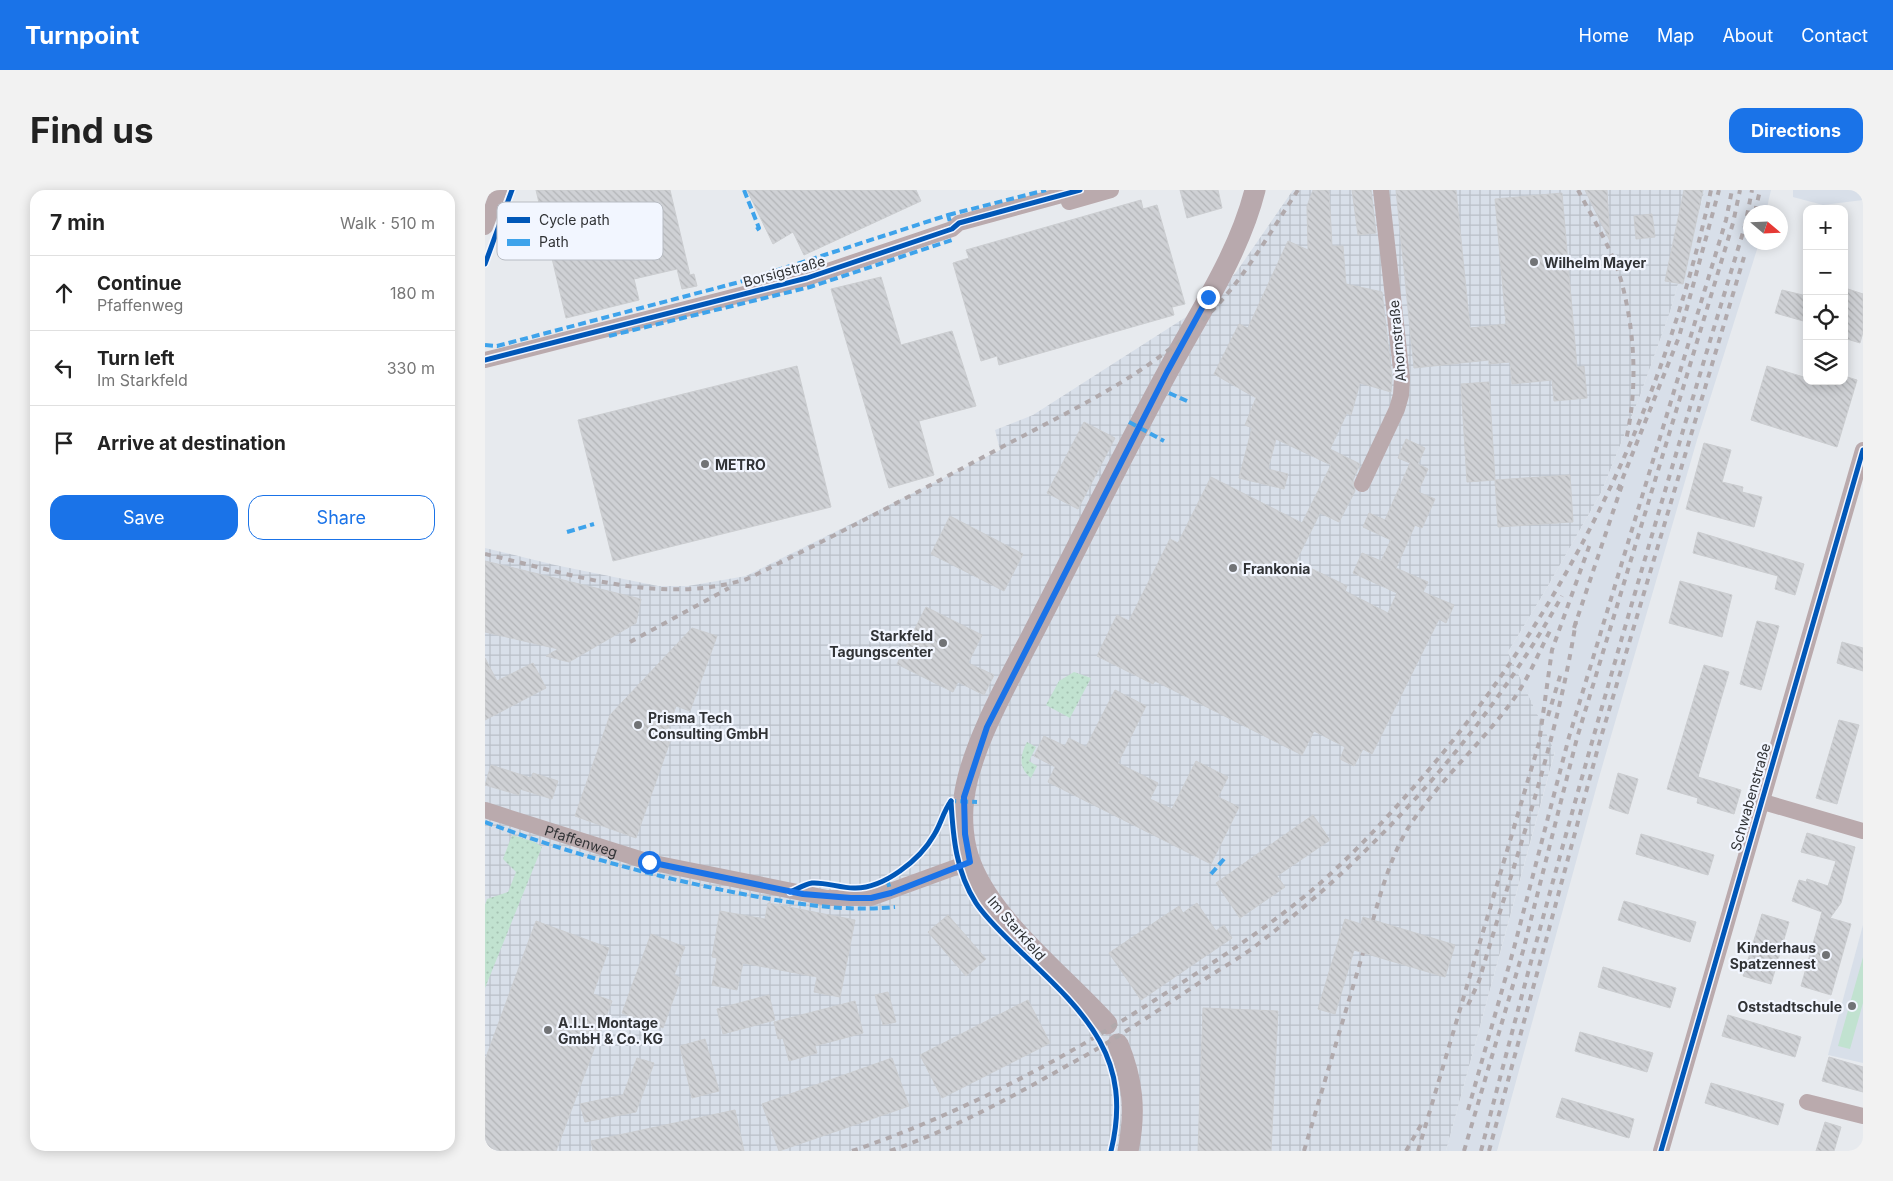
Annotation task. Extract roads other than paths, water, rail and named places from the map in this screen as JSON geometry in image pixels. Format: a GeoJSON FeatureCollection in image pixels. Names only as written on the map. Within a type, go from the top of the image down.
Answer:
{"type":"FeatureCollection","features":[{"type":"Feature","properties":{"kind":"main road","name":"Im Starkfeld"},"geometry":{"type":"LineString","coordinates":[[1107,1024],[992,902],[970,862],[965,834],[964,797],[987,727],[1163,380],[1231,252],[1245,223],[1255,190]]}},
{"type":"Feature","properties":{"kind":"main road"},"geometry":{"type":"LineString","coordinates":[[1118,1044],[1127,1067],[1133,1101],[1128,1151]]}},
{"type":"Feature","properties":{"kind":"street"},"geometry":{"type":"LineString","coordinates":[[485,227],[499,190]]}},
{"type":"Feature","properties":{"kind":"street","name":"Borsigstraße"},"geometry":{"type":"LineString","coordinates":[[953,229],[959,223],[1080,190]]}},
{"type":"Feature","properties":{"kind":"street","name":"Borsigstraße"},"geometry":{"type":"LineString","coordinates":[[485,360],[807,278],[953,229],[961,230],[1111,190]]}},
{"type":"Feature","properties":{"kind":"street","name":"Ahornstraße"},"geometry":{"type":"LineString","coordinates":[[1362,484],[1397,408],[1402,386],[1381,190]]}},
{"type":"Feature","properties":{"kind":"street","name":"Schwabenstraße"},"geometry":{"type":"LineString","coordinates":[[1661,1151],[1760,801],[1863,450]]}},
{"type":"Feature","properties":{"kind":"street"},"geometry":{"type":"LineString","coordinates":[[1760,801],[1863,831]]}},
{"type":"Feature","properties":{"kind":"street","name":"Pfaffenweg"},"geometry":{"type":"LineString","coordinates":[[485,810],[649,862],[827,898],[871,898],[891,893],[970,862]]}},
{"type":"Feature","properties":{"kind":"street"},"geometry":{"type":"LineString","coordinates":[[1807,1102],[1863,1116]]}},
{"type":"Feature","properties":{"kind":"railway"},"geometry":{"type":"LineString","coordinates":[[485,554],[582,578],[648,588],[681,589],[714,586],[747,579],[1082,405],[1159,357],[1183,339],[1219,304],[1255,257],[1298,190]]}},
{"type":"Feature","properties":{"kind":"railway"},"geometry":{"type":"LineString","coordinates":[[1578,190],[1613,257],[1626,299],[1633,360],[1632,400],[1626,440]]}},
{"type":"Feature","properties":{"kind":"railway"},"geometry":{"type":"LineString","coordinates":[[852,1151],[931,1121],[1008,1085],[1119,1023],[1254,935],[1311,891],[1354,852],[1407,795],[1472,715],[1520,647],[1564,577],[1603,503],[1637,428],[1666,350],[1691,271],[1711,190]]}},
{"type":"Feature","properties":{"kind":"railway"},"geometry":{"type":"LineString","coordinates":[[1618,490],[1679,337],[1719,190]]}},
{"type":"Feature","properties":{"kind":"railway"},"geometry":{"type":"LineString","coordinates":[[1468,1110],[1514,948],[1569,737],[1726,220],[1732,190]]}},
{"type":"Feature","properties":{"kind":"railway"},"geometry":{"type":"LineString","coordinates":[[1464,1151],[1523,951],[1577,738],[1733,223],[1740,190]]}},
{"type":"Feature","properties":{"kind":"railway"},"geometry":{"type":"LineString","coordinates":[[1481,1151],[1575,803],[1675,456],[1745,226],[1752,190]]}},
{"type":"Feature","properties":{"kind":"railway"},"geometry":{"type":"LineString","coordinates":[[1757,205],[1760,190]]}},
{"type":"Feature","properties":{"kind":"railway"},"geometry":{"type":"LineString","coordinates":[[1489,1151],[1599,744],[1744,257]]}},
{"type":"Feature","properties":{"kind":"railway"},"geometry":{"type":"LineString","coordinates":[[1574,628],[1622,485]]}},
{"type":"Feature","properties":{"kind":"railway"},"geometry":{"type":"LineString","coordinates":[[1418,1151],[1539,743],[1552,650],[1590,544]]}},
{"type":"Feature","properties":{"kind":"railway"},"geometry":{"type":"LineString","coordinates":[[630,642],[729,588]]}},
{"type":"Feature","properties":{"kind":"railway"},"geometry":{"type":"LineString","coordinates":[[890,1151],[937,1133],[982,1112],[1103,1045],[1244,954],[1303,908],[1388,828],[1465,741],[1500,694],[1562,596]]}},
{"type":"Feature","properties":{"kind":"railway"},"geometry":{"type":"LineString","coordinates":[[1468,1005],[1479,981],[1546,757],[1568,667],[1576,621]]}},
{"type":"Feature","properties":{"kind":"railway"},"geometry":{"type":"LineString","coordinates":[[1373,920],[1392,861],[1408,828],[1432,796],[1498,720],[1516,695],[1528,676],[1552,627]]}},
{"type":"Feature","properties":{"kind":"railway"},"geometry":{"type":"LineString","coordinates":[[1548,716],[1561,673]]}},
{"type":"Feature","properties":{"kind":"railway"},"geometry":{"type":"LineString","coordinates":[[1304,1151],[1363,953]]}},
{"type":"Feature","properties":{"kind":"railway"},"geometry":{"type":"LineString","coordinates":[[1406,1151],[1422,1123]]}},
{"type":"Feature","properties":{"kind":"place","name":"Wilhelm Mayer"},"geometry":{"type":"Point","coordinates":[1534,262]}},
{"type":"Feature","properties":{"kind":"place","name":"METRO"},"geometry":{"type":"Point","coordinates":[705,464]}},
{"type":"Feature","properties":{"kind":"place","name":"Frankonia"},"geometry":{"type":"Point","coordinates":[1233,568]}},
{"type":"Feature","properties":{"kind":"place","name":"Starkfeld Tagungscenter"},"geometry":{"type":"Point","coordinates":[943,643]}},
{"type":"Feature","properties":{"kind":"place","name":"Prisma Tech Consulting GmbH"},"geometry":{"type":"Point","coordinates":[638,725]}},
{"type":"Feature","properties":{"kind":"place","name":"Kinderhaus Spatzennest"},"geometry":{"type":"Point","coordinates":[1826,955]}},
{"type":"Feature","properties":{"kind":"place","name":"Oststadtschule"},"geometry":{"type":"Point","coordinates":[1852,1006]}},
{"type":"Feature","properties":{"kind":"place","name":"A.I.L. Montage GmbH & Co. KG"},"geometry":{"type":"Point","coordinates":[548,1030]}}]}
